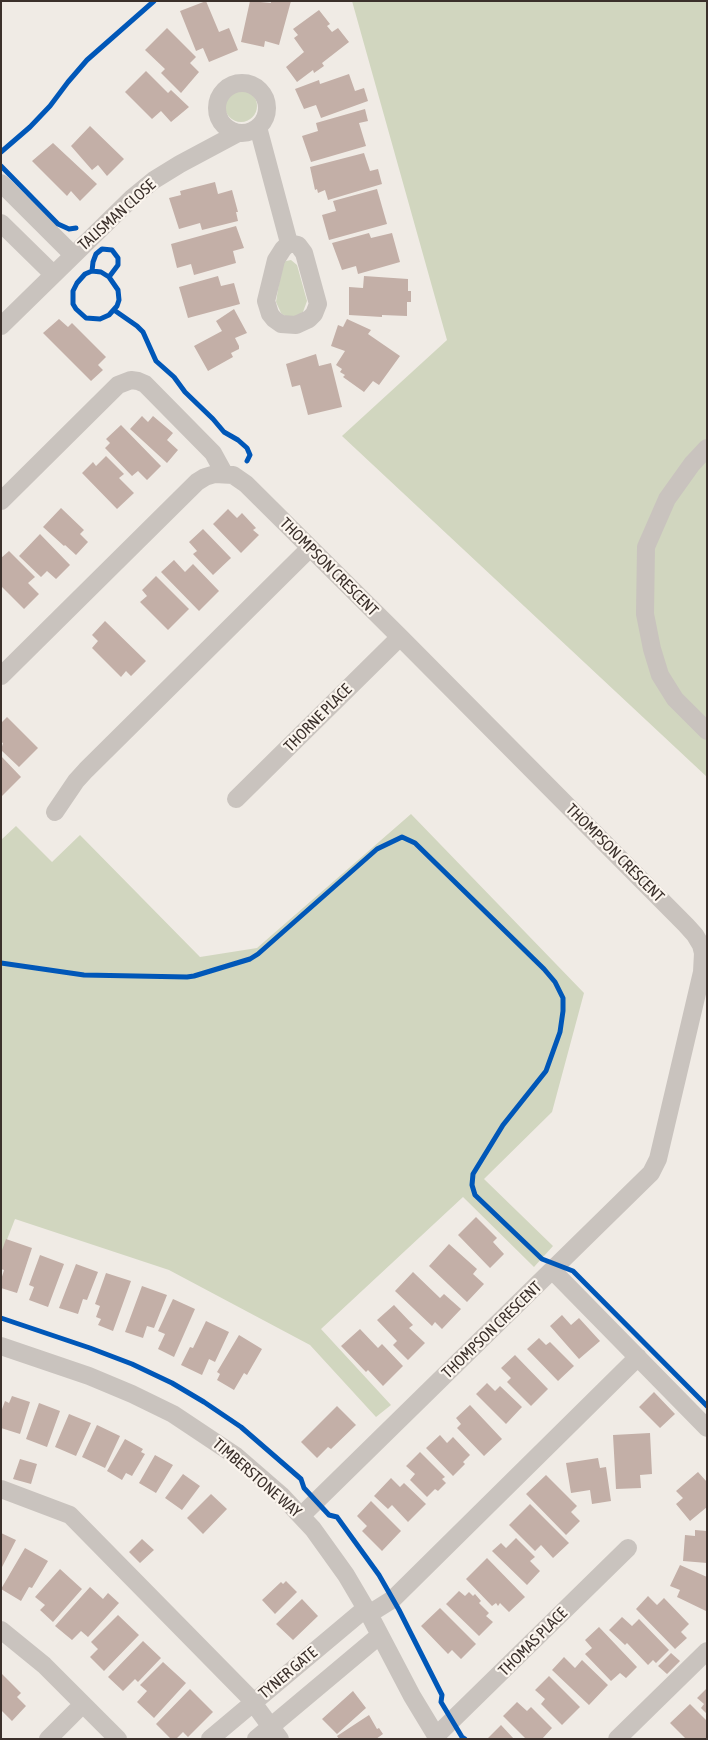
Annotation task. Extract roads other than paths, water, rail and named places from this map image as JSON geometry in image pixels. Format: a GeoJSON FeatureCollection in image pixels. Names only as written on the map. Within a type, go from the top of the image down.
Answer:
{"type":"FeatureCollection","features":[{"type":"Feature","properties":{"kind":"street"},"geometry":{"type":"LineString","coordinates":[[245,82],[253,84],[260,90],[268,105],[264,121],[258,127],[252,131],[238,132],[230,130],[223,124],[217,108],[218,100],[228,86],[245,82]]}},
{"type":"Feature","properties":{"kind":"street"},"geometry":{"type":"LineString","coordinates":[[258,127],[289,243]]}},
{"type":"Feature","properties":{"kind":"street","name":"TALISMAN CLOSE"},"geometry":{"type":"LineString","coordinates":[[1,326],[132,198],[154,180],[238,132]]}},
{"type":"Feature","properties":{"kind":"street"},"geometry":{"type":"LineString","coordinates":[[1,183],[73,255]]}},
{"type":"Feature","properties":{"kind":"street"},"geometry":{"type":"LineString","coordinates":[[1,223],[53,274]]}},
{"type":"Feature","properties":{"kind":"street"},"geometry":{"type":"LineString","coordinates":[[1,501],[118,385],[131,380],[145,384],[213,453],[224,474],[205,477],[197,482],[1,676]]}},
{"type":"Feature","properties":{"kind":"street"},"geometry":{"type":"LineString","coordinates":[[707,448],[692,464],[667,499],[646,547],[644,614],[660,675],[675,699],[707,731]]}},
{"type":"Feature","properties":{"kind":"street","name":"THOMPSON CRESCENT"},"geometry":{"type":"LineString","coordinates":[[224,474],[232,475],[246,484],[400,637],[686,925],[695,935],[703,953],[702,972],[658,1159],[651,1173],[301,1516]]}},
{"type":"Feature","properties":{"kind":"street"},"geometry":{"type":"LineString","coordinates":[[55,812],[76,781],[86,770],[310,548]]}},
{"type":"Feature","properties":{"kind":"street","name":"THORNE PLACE"},"geometry":{"type":"LineString","coordinates":[[236,799],[400,637]]}},
{"type":"Feature","properties":{"kind":"street"},"geometry":{"type":"LineString","coordinates":[[552,1271],[707,1428]]}},
{"type":"Feature","properties":{"kind":"street","name":"TIMBERSTONE WAY"},"geometry":{"type":"LineString","coordinates":[[1,1346],[89,1376],[173,1414],[236,1456],[280,1495],[322,1541],[346,1575],[368,1611],[412,1696],[437,1737]]}},
{"type":"Feature","properties":{"kind":"street","name":"TYNER GATE"},"geometry":{"type":"LineString","coordinates":[[210,1739],[368,1611],[393,1599],[638,1357]]}},
{"type":"Feature","properties":{"kind":"street"},"geometry":{"type":"LineString","coordinates":[[1,1489],[70,1515],[254,1702],[275,1732]]}},
{"type":"Feature","properties":{"kind":"street","name":"THOMAS PLACE"},"geometry":{"type":"LineString","coordinates":[[437,1737],[628,1548]]}},
{"type":"Feature","properties":{"kind":"street"},"geometry":{"type":"LineString","coordinates":[[1,1630],[44,1665],[118,1739]]}},
{"type":"Feature","properties":{"kind":"street","name":"TYNER GATE"},"geometry":{"type":"LineString","coordinates":[[256,1739],[275,1732],[380,1634]]}},
{"type":"Feature","properties":{"kind":"street"},"geometry":{"type":"LineString","coordinates":[[617,1739],[707,1650]]}},
{"type":"Feature","properties":{"kind":"street"},"geometry":{"type":"LineString","coordinates":[[48,1739],[83,1704]]}}]}
